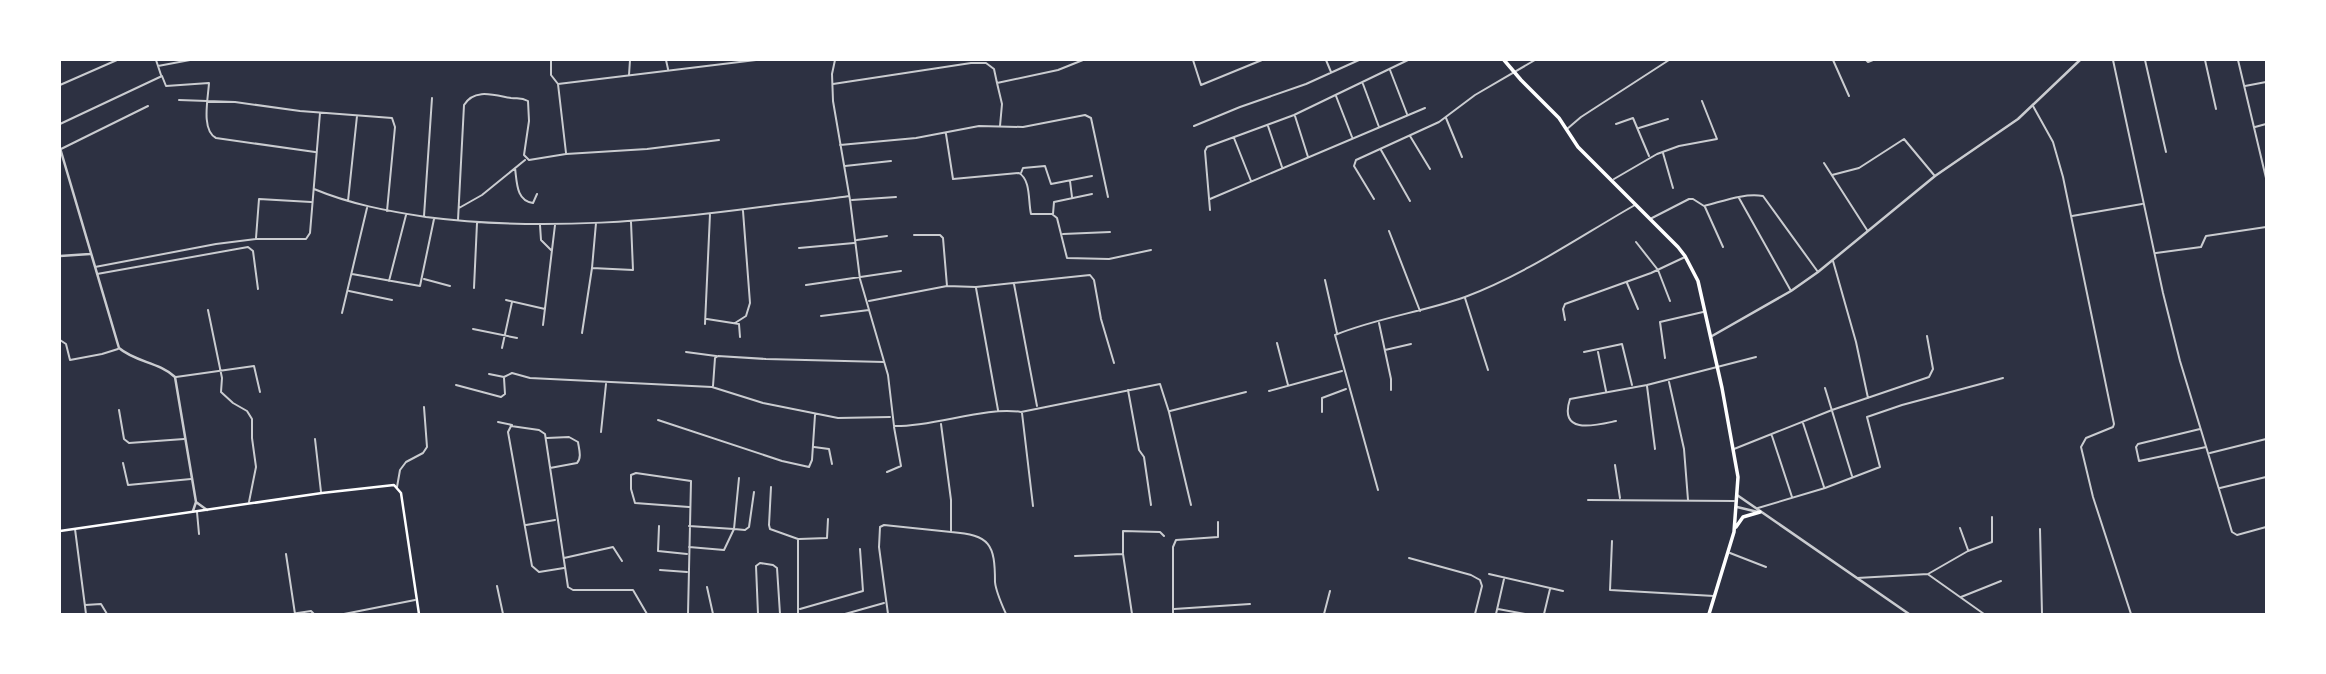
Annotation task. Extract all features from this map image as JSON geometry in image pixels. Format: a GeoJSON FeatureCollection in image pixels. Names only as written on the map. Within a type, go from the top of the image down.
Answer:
{"type":"FeatureCollection","features":[{"type":"Feature","properties":{"kind":"main road"},"geometry":{"type":"LineString","coordinates":[[1504,60],[1559,118],[1578,147],[1685,256],[1698,281],[1738,477],[1737,507],[1730,553],[1709,614]]}},
{"type":"Feature","properties":{"kind":"main road"},"geometry":{"type":"LineString","coordinates":[[60,531],[389,484],[397,487],[401,493],[419,614]]}},
{"type":"Feature","properties":{"kind":"main road"},"geometry":{"type":"LineString","coordinates":[[1734,532],[1743,517],[1760,511]]}},
{"type":"Feature","properties":{"kind":"street"},"geometry":{"type":"LineString","coordinates":[[60,85],[117,60]]}},
{"type":"Feature","properties":{"kind":"street"},"geometry":{"type":"LineString","coordinates":[[156,60],[166,86],[209,83],[207,128],[210,135],[316,152]]}},
{"type":"Feature","properties":{"kind":"street"},"geometry":{"type":"LineString","coordinates":[[158,66],[190,60]]}},
{"type":"Feature","properties":{"kind":"street"},"geometry":{"type":"LineString","coordinates":[[551,60],[551,75],[558,84],[566,154]]}},
{"type":"Feature","properties":{"kind":"street"},"geometry":{"type":"LineString","coordinates":[[629,76],[630,60]]}},
{"type":"Feature","properties":{"kind":"street"},"geometry":{"type":"LineString","coordinates":[[666,60],[668,71]]}},
{"type":"Feature","properties":{"kind":"street"},"geometry":{"type":"LineString","coordinates":[[725,60],[726,64]]}},
{"type":"Feature","properties":{"kind":"street"},"geometry":{"type":"LineString","coordinates":[[558,84],[756,60]]}},
{"type":"Feature","properties":{"kind":"street"},"geometry":{"type":"LineString","coordinates":[[835,60],[832,84],[860,278],[890,387],[892,417],[901,466],[887,471]]}},
{"type":"Feature","properties":{"kind":"street"},"geometry":{"type":"LineString","coordinates":[[997,83],[1058,70],[1083,60]]}},
{"type":"Feature","properties":{"kind":"street"},"geometry":{"type":"LineString","coordinates":[[1193,60],[1201,85],[1262,60]]}},
{"type":"Feature","properties":{"kind":"street"},"geometry":{"type":"LineString","coordinates":[[1326,60],[1331,72]]}},
{"type":"Feature","properties":{"kind":"street"},"geometry":{"type":"LineString","coordinates":[[1194,126],[1306,85],[1359,60]]}},
{"type":"Feature","properties":{"kind":"street"},"geometry":{"type":"LineString","coordinates":[[1210,210],[1206,148],[1294,115],[1408,60]]}},
{"type":"Feature","properties":{"kind":"street"},"geometry":{"type":"LineString","coordinates":[[1374,199],[1354,163],[1356,159],[1446,117],[1468,99],[1535,60]]}},
{"type":"Feature","properties":{"kind":"street"},"geometry":{"type":"LineString","coordinates":[[1567,130],[1581,117],[1669,60]]}},
{"type":"Feature","properties":{"kind":"street"},"geometry":{"type":"LineString","coordinates":[[1833,60],[1849,96]]}},
{"type":"Feature","properties":{"kind":"street"},"geometry":{"type":"LineString","coordinates":[[1866,60],[1873,60]]}},
{"type":"Feature","properties":{"kind":"street"},"geometry":{"type":"LineString","coordinates":[[1710,337],[1791,291],[1818,272],[1935,176],[1997,134],[2080,60]]}},
{"type":"Feature","properties":{"kind":"street"},"geometry":{"type":"LineString","coordinates":[[2113,60],[2180,361],[2233,534],[2266,527]]}},
{"type":"Feature","properties":{"kind":"street"},"geometry":{"type":"LineString","coordinates":[[2145,60],[2166,152]]}},
{"type":"Feature","properties":{"kind":"street"},"geometry":{"type":"LineString","coordinates":[[2205,60],[2216,109]]}},
{"type":"Feature","properties":{"kind":"street"},"geometry":{"type":"LineString","coordinates":[[2238,60],[2266,178]]}},
{"type":"Feature","properties":{"kind":"street"},"geometry":{"type":"LineString","coordinates":[[832,84],[986,63],[994,69],[1002,104],[1000,127]]}},
{"type":"Feature","properties":{"kind":"street"},"geometry":{"type":"LineString","coordinates":[[1390,69],[1407,115]]}},
{"type":"Feature","properties":{"kind":"street"},"geometry":{"type":"LineString","coordinates":[[60,124],[162,76]]}},
{"type":"Feature","properties":{"kind":"street"},"geometry":{"type":"LineString","coordinates":[[2244,86],[2266,82]]}},
{"type":"Feature","properties":{"kind":"street"},"geometry":{"type":"LineString","coordinates":[[1363,83],[1379,127]]}},
{"type":"Feature","properties":{"kind":"street"},"geometry":{"type":"LineString","coordinates":[[458,220],[464,106],[470,98],[481,94],[526,99],[529,113],[524,151],[526,159]]}},
{"type":"Feature","properties":{"kind":"street"},"geometry":{"type":"LineString","coordinates":[[1336,95],[1352,138]]}},
{"type":"Feature","properties":{"kind":"street"},"geometry":{"type":"LineString","coordinates":[[424,216],[432,98]]}},
{"type":"Feature","properties":{"kind":"street"},"geometry":{"type":"LineString","coordinates":[[179,100],[208,100],[392,118],[394,121],[387,211]]}},
{"type":"Feature","properties":{"kind":"street"},"geometry":{"type":"LineString","coordinates":[[1613,180],[1662,152],[1717,139],[1702,101]]}},
{"type":"Feature","properties":{"kind":"street"},"geometry":{"type":"LineString","coordinates":[[2032,105],[2053,142],[2114,424],[2113,428],[2086,438],[2081,447],[2093,497],[2131,614]]}},
{"type":"Feature","properties":{"kind":"street"},"geometry":{"type":"LineString","coordinates":[[148,106],[60,149],[119,348],[175,377],[199,534]]}},
{"type":"Feature","properties":{"kind":"street"},"geometry":{"type":"LineString","coordinates":[[1209,200],[1425,108]]}},
{"type":"Feature","properties":{"kind":"street"},"geometry":{"type":"LineString","coordinates":[[94,267],[216,244],[256,239],[306,239],[310,233],[320,113]]}},
{"type":"Feature","properties":{"kind":"street"},"geometry":{"type":"LineString","coordinates":[[348,202],[357,115]]}},
{"type":"Feature","properties":{"kind":"street"},"geometry":{"type":"LineString","coordinates":[[839,145],[979,127],[1023,127],[1081,115],[1088,116],[1091,118],[1108,197]]}},
{"type":"Feature","properties":{"kind":"street"},"geometry":{"type":"LineString","coordinates":[[1294,115],[1308,157]]}},
{"type":"Feature","properties":{"kind":"street"},"geometry":{"type":"LineString","coordinates":[[1446,117],[1462,157]]}},
{"type":"Feature","properties":{"kind":"street"},"geometry":{"type":"LineString","coordinates":[[1616,124],[1633,118],[1650,157]]}},
{"type":"Feature","properties":{"kind":"street"},"geometry":{"type":"LineString","coordinates":[[1638,128],[1668,119]]}},
{"type":"Feature","properties":{"kind":"street"},"geometry":{"type":"LineString","coordinates":[[2254,127],[2266,124]]}},
{"type":"Feature","properties":{"kind":"street"},"geometry":{"type":"LineString","coordinates":[[1267,125],[1283,168]]}},
{"type":"Feature","properties":{"kind":"street"},"geometry":{"type":"LineString","coordinates":[[945,133],[953,179],[1021,174]]}},
{"type":"Feature","properties":{"kind":"street"},"geometry":{"type":"LineString","coordinates":[[1410,136],[1430,169]]}},
{"type":"Feature","properties":{"kind":"street"},"geometry":{"type":"LineString","coordinates":[[1234,137],[1251,181]]}},
{"type":"Feature","properties":{"kind":"street"},"geometry":{"type":"LineString","coordinates":[[1832,175],[1859,168],[1904,139],[1935,176]]}},
{"type":"Feature","properties":{"kind":"street"},"geometry":{"type":"LineString","coordinates":[[458,208],[482,195],[526,159],[719,140]]}},
{"type":"Feature","properties":{"kind":"street"},"geometry":{"type":"LineString","coordinates":[[1381,149],[1410,201]]}},
{"type":"Feature","properties":{"kind":"street"},"geometry":{"type":"LineString","coordinates":[[1662,152],[1673,188]]}},
{"type":"Feature","properties":{"kind":"street"},"geometry":{"type":"LineString","coordinates":[[844,166],[891,162]]}},
{"type":"Feature","properties":{"kind":"street"},"geometry":{"type":"LineString","coordinates":[[1824,163],[1867,230]]}},
{"type":"Feature","properties":{"kind":"street"},"geometry":{"type":"LineString","coordinates":[[1021,174],[1023,168],[1045,166],[1050,183],[1092,176]]}},
{"type":"Feature","properties":{"kind":"street"},"geometry":{"type":"LineString","coordinates":[[515,167],[521,198],[533,204],[537,194]]}},
{"type":"Feature","properties":{"kind":"street"},"geometry":{"type":"LineString","coordinates":[[1021,174],[1027,183],[1031,214],[1054,215]]}},
{"type":"Feature","properties":{"kind":"street"},"geometry":{"type":"LineString","coordinates":[[1070,180],[1073,197]]}},
{"type":"Feature","properties":{"kind":"street"},"geometry":{"type":"LineString","coordinates":[[314,189],[348,202],[406,214],[477,222],[540,224],[631,221],[710,214],[849,196]]}},
{"type":"Feature","properties":{"kind":"street"},"geometry":{"type":"LineString","coordinates":[[1092,194],[1054,202],[1054,215],[1062,234],[1066,256],[1070,259],[1109,259],[1151,250]]}},
{"type":"Feature","properties":{"kind":"street"},"geometry":{"type":"LineString","coordinates":[[1704,206],[1738,197],[1763,196],[1818,272]]}},
{"type":"Feature","properties":{"kind":"street"},"geometry":{"type":"LineString","coordinates":[[850,200],[896,197]]}},
{"type":"Feature","properties":{"kind":"street"},"geometry":{"type":"LineString","coordinates":[[1738,197],[1791,291]]}},
{"type":"Feature","properties":{"kind":"street"},"geometry":{"type":"LineString","coordinates":[[256,239],[260,198],[312,202]]}},
{"type":"Feature","properties":{"kind":"street"},"geometry":{"type":"LineString","coordinates":[[1651,219],[1693,199],[1704,206],[1723,247]]}},
{"type":"Feature","properties":{"kind":"street"},"geometry":{"type":"LineString","coordinates":[[1337,334],[1465,297],[1532,267],[1636,204]]}},
{"type":"Feature","properties":{"kind":"street"},"geometry":{"type":"LineString","coordinates":[[2071,216],[2144,204]]}},
{"type":"Feature","properties":{"kind":"street"},"geometry":{"type":"LineString","coordinates":[[342,313],[368,207]]}},
{"type":"Feature","properties":{"kind":"street"},"geometry":{"type":"LineString","coordinates":[[735,323],[746,316],[750,303],[743,210]]}},
{"type":"Feature","properties":{"kind":"street"},"geometry":{"type":"LineString","coordinates":[[388,281],[406,214]]}},
{"type":"Feature","properties":{"kind":"street"},"geometry":{"type":"LineString","coordinates":[[705,324],[710,214]]}},
{"type":"Feature","properties":{"kind":"street"},"geometry":{"type":"LineString","coordinates":[[352,274],[420,286],[435,218]]}},
{"type":"Feature","properties":{"kind":"street"},"geometry":{"type":"LineString","coordinates":[[592,268],[634,268],[631,221]]}},
{"type":"Feature","properties":{"kind":"street"},"geometry":{"type":"LineString","coordinates":[[474,288],[477,222]]}},
{"type":"Feature","properties":{"kind":"street"},"geometry":{"type":"LineString","coordinates":[[582,333],[596,222]]}},
{"type":"Feature","properties":{"kind":"street"},"geometry":{"type":"LineString","coordinates":[[543,325],[555,223]]}},
{"type":"Feature","properties":{"kind":"street"},"geometry":{"type":"LineString","coordinates":[[540,224],[542,243],[553,251]]}},
{"type":"Feature","properties":{"kind":"street"},"geometry":{"type":"LineString","coordinates":[[2155,253],[2201,247],[2206,236],[2266,227]]}},
{"type":"Feature","properties":{"kind":"street"},"geometry":{"type":"LineString","coordinates":[[1389,231],[1420,311]]}},
{"type":"Feature","properties":{"kind":"street"},"geometry":{"type":"LineString","coordinates":[[1062,234],[1110,232]]}},
{"type":"Feature","properties":{"kind":"street"},"geometry":{"type":"LineString","coordinates":[[914,234],[940,235],[943,239],[947,286]]}},
{"type":"Feature","properties":{"kind":"street"},"geometry":{"type":"LineString","coordinates":[[799,248],[887,236]]}},
{"type":"Feature","properties":{"kind":"street"},"geometry":{"type":"LineString","coordinates":[[1636,242],[1658,270],[1670,301]]}},
{"type":"Feature","properties":{"kind":"street"},"geometry":{"type":"LineString","coordinates":[[96,274],[248,247],[253,251],[258,289]]}},
{"type":"Feature","properties":{"kind":"street"},"geometry":{"type":"LineString","coordinates":[[60,256],[90,254]]}},
{"type":"Feature","properties":{"kind":"street"},"geometry":{"type":"LineString","coordinates":[[1565,320],[1565,304],[1658,270],[1685,256]]}},
{"type":"Feature","properties":{"kind":"street"},"geometry":{"type":"LineString","coordinates":[[1833,260],[1856,342],[1868,398]]}},
{"type":"Feature","properties":{"kind":"street"},"geometry":{"type":"LineString","coordinates":[[806,285],[901,271]]}},
{"type":"Feature","properties":{"kind":"street"},"geometry":{"type":"LineString","coordinates":[[868,301],[947,286],[976,287],[1090,275],[1094,280],[1114,363]]}},
{"type":"Feature","properties":{"kind":"street"},"geometry":{"type":"LineString","coordinates":[[423,278],[450,286]]}},
{"type":"Feature","properties":{"kind":"street"},"geometry":{"type":"LineString","coordinates":[[1325,280],[1343,370],[1378,491]]}},
{"type":"Feature","properties":{"kind":"street"},"geometry":{"type":"LineString","coordinates":[[1627,282],[1638,309]]}},
{"type":"Feature","properties":{"kind":"street"},"geometry":{"type":"LineString","coordinates":[[1013,283],[1037,408]]}},
{"type":"Feature","properties":{"kind":"street"},"geometry":{"type":"LineString","coordinates":[[976,287],[999,411]]}},
{"type":"Feature","properties":{"kind":"street"},"geometry":{"type":"LineString","coordinates":[[348,291],[392,300]]}},
{"type":"Feature","properties":{"kind":"street"},"geometry":{"type":"LineString","coordinates":[[1465,297],[1488,370]]}},
{"type":"Feature","properties":{"kind":"street"},"geometry":{"type":"LineString","coordinates":[[506,300],[545,309]]}},
{"type":"Feature","properties":{"kind":"street"},"geometry":{"type":"LineString","coordinates":[[502,348],[512,302]]}},
{"type":"Feature","properties":{"kind":"street"},"geometry":{"type":"LineString","coordinates":[[208,310],[223,395],[247,411],[252,419],[256,467],[249,503]]}},
{"type":"Feature","properties":{"kind":"street"},"geometry":{"type":"LineString","coordinates":[[821,316],[870,310]]}},
{"type":"Feature","properties":{"kind":"street"},"geometry":{"type":"LineString","coordinates":[[1665,358],[1660,322],[1704,312]]}},
{"type":"Feature","properties":{"kind":"street"},"geometry":{"type":"LineString","coordinates":[[706,319],[735,323],[740,326],[740,337]]}},
{"type":"Feature","properties":{"kind":"street"},"geometry":{"type":"LineString","coordinates":[[1378,322],[1391,390]]}},
{"type":"Feature","properties":{"kind":"street"},"geometry":{"type":"LineString","coordinates":[[473,329],[517,338]]}},
{"type":"Feature","properties":{"kind":"street"},"geometry":{"type":"LineString","coordinates":[[1733,449],[1832,410],[1929,377],[1933,369],[1927,336]]}},
{"type":"Feature","properties":{"kind":"street"},"geometry":{"type":"LineString","coordinates":[[60,340],[66,344],[70,360],[119,348]]}},
{"type":"Feature","properties":{"kind":"street"},"geometry":{"type":"LineString","coordinates":[[1277,343],[1288,385]]}},
{"type":"Feature","properties":{"kind":"street"},"geometry":{"type":"LineString","coordinates":[[1384,350],[1411,344]]}},
{"type":"Feature","properties":{"kind":"street"},"geometry":{"type":"LineString","coordinates":[[1584,352],[1624,345],[1632,387]]}},
{"type":"Feature","properties":{"kind":"street"},"geometry":{"type":"LineString","coordinates":[[1597,349],[1606,392]]}},
{"type":"Feature","properties":{"kind":"street"},"geometry":{"type":"LineString","coordinates":[[686,352],[766,359],[884,362]]}},
{"type":"Feature","properties":{"kind":"street"},"geometry":{"type":"LineString","coordinates":[[712,387],[714,364],[718,356]]}},
{"type":"Feature","properties":{"kind":"street"},"geometry":{"type":"LineString","coordinates":[[1616,421],[1581,427],[1574,424],[1569,417],[1570,399],[1647,385],[1756,357]]}},
{"type":"Feature","properties":{"kind":"street"},"geometry":{"type":"LineString","coordinates":[[175,377],[254,366],[260,391]]}},
{"type":"Feature","properties":{"kind":"street"},"geometry":{"type":"LineString","coordinates":[[1269,391],[1343,370]]}},
{"type":"Feature","properties":{"kind":"street"},"geometry":{"type":"LineString","coordinates":[[489,374],[504,377],[518,373],[530,378],[712,387],[763,403],[838,418],[892,417]]}},
{"type":"Feature","properties":{"kind":"street"},"geometry":{"type":"LineString","coordinates":[[456,385],[501,397],[505,394],[504,377]]}},
{"type":"Feature","properties":{"kind":"street"},"geometry":{"type":"LineString","coordinates":[[1737,507],[1760,511],[1881,467],[1867,417],[2003,378]]}},
{"type":"Feature","properties":{"kind":"street"},"geometry":{"type":"LineString","coordinates":[[1668,380],[1684,449],[1689,501]]}},
{"type":"Feature","properties":{"kind":"street"},"geometry":{"type":"LineString","coordinates":[[601,432],[606,382]]}},
{"type":"Feature","properties":{"kind":"street"},"geometry":{"type":"LineString","coordinates":[[894,426],[940,422],[999,411],[1021,412],[1160,384],[1191,505]]}},
{"type":"Feature","properties":{"kind":"street"},"geometry":{"type":"LineString","coordinates":[[1647,385],[1655,449]]}},
{"type":"Feature","properties":{"kind":"street"},"geometry":{"type":"LineString","coordinates":[[1322,412],[1322,398],[1348,388]]}},
{"type":"Feature","properties":{"kind":"street"},"geometry":{"type":"LineString","coordinates":[[1825,388],[1852,477]]}},
{"type":"Feature","properties":{"kind":"street"},"geometry":{"type":"LineString","coordinates":[[1128,389],[1139,450],[1144,457],[1151,505]]}},
{"type":"Feature","properties":{"kind":"street"},"geometry":{"type":"LineString","coordinates":[[1169,412],[1245,392]]}},
{"type":"Feature","properties":{"kind":"street"},"geometry":{"type":"LineString","coordinates":[[397,487],[400,470],[406,461],[423,453],[427,447],[424,407]]}},
{"type":"Feature","properties":{"kind":"street"},"geometry":{"type":"LineString","coordinates":[[118,410],[124,439],[129,443],[185,438]]}},
{"type":"Feature","properties":{"kind":"street"},"geometry":{"type":"LineString","coordinates":[[1021,412],[1033,506]]}},
{"type":"Feature","properties":{"kind":"street"},"geometry":{"type":"LineString","coordinates":[[658,419],[804,467],[810,466],[815,414]]}},
{"type":"Feature","properties":{"kind":"street"},"geometry":{"type":"LineString","coordinates":[[1803,421],[1825,488]]}},
{"type":"Feature","properties":{"kind":"street"},"geometry":{"type":"LineString","coordinates":[[498,422],[544,432],[564,568],[570,589],[633,590],[648,614]]}},
{"type":"Feature","properties":{"kind":"street"},"geometry":{"type":"LineString","coordinates":[[940,422],[951,500],[951,532]]}},
{"type":"Feature","properties":{"kind":"street"},"geometry":{"type":"LineString","coordinates":[[513,425],[508,432],[534,570],[539,572],[564,568]]}},
{"type":"Feature","properties":{"kind":"street"},"geometry":{"type":"LineString","coordinates":[[2201,429],[2138,444],[2136,447],[2139,461],[2207,446]]}},
{"type":"Feature","properties":{"kind":"street"},"geometry":{"type":"LineString","coordinates":[[1772,435],[1793,498]]}},
{"type":"Feature","properties":{"kind":"street"},"geometry":{"type":"LineString","coordinates":[[546,438],[573,438],[579,447],[580,457],[577,463],[550,468]]}},
{"type":"Feature","properties":{"kind":"street"},"geometry":{"type":"LineString","coordinates":[[314,439],[321,493]]}},
{"type":"Feature","properties":{"kind":"street"},"geometry":{"type":"LineString","coordinates":[[2208,454],[2266,439]]}},
{"type":"Feature","properties":{"kind":"street"},"geometry":{"type":"LineString","coordinates":[[812,446],[829,449],[832,464]]}},
{"type":"Feature","properties":{"kind":"street"},"geometry":{"type":"LineString","coordinates":[[122,463],[128,485],[192,479]]}},
{"type":"Feature","properties":{"kind":"street"},"geometry":{"type":"LineString","coordinates":[[1615,465],[1620,499]]}},
{"type":"Feature","properties":{"kind":"street"},"geometry":{"type":"LineString","coordinates":[[688,614],[688,526],[692,483],[690,480],[636,472],[631,475],[635,503],[689,507]]}},
{"type":"Feature","properties":{"kind":"street"},"geometry":{"type":"LineString","coordinates":[[2219,489],[2266,477]]}},
{"type":"Feature","properties":{"kind":"street"},"geometry":{"type":"LineString","coordinates":[[688,547],[724,550],[734,529],[739,478]]}},
{"type":"Feature","properties":{"kind":"street"},"geometry":{"type":"LineString","coordinates":[[771,487],[769,527],[773,531],[798,539],[827,538],[828,519]]}},
{"type":"Feature","properties":{"kind":"street"},"geometry":{"type":"LineString","coordinates":[[688,526],[747,530],[750,527],[754,492]]}},
{"type":"Feature","properties":{"kind":"street"},"geometry":{"type":"LineString","coordinates":[[1588,500],[1689,501],[1737,498],[1909,614]]}},
{"type":"Feature","properties":{"kind":"street"},"geometry":{"type":"LineString","coordinates":[[196,502],[207,510]]}},
{"type":"Feature","properties":{"kind":"street"},"geometry":{"type":"LineString","coordinates":[[1856,578],[1928,575],[1968,551],[1992,542],[1992,517]]}},
{"type":"Feature","properties":{"kind":"street"},"geometry":{"type":"LineString","coordinates":[[525,525],[557,520]]}},
{"type":"Feature","properties":{"kind":"street"},"geometry":{"type":"LineString","coordinates":[[1173,614],[1175,540],[1218,537],[1218,522]]}},
{"type":"Feature","properties":{"kind":"street"},"geometry":{"type":"LineString","coordinates":[[888,614],[879,547],[880,527],[884,525],[972,534],[986,541],[996,571],[995,585],[1006,614]]}},
{"type":"Feature","properties":{"kind":"street"},"geometry":{"type":"LineString","coordinates":[[659,526],[658,551],[688,554]]}},
{"type":"Feature","properties":{"kind":"street"},"geometry":{"type":"LineString","coordinates":[[1960,528],[1968,551]]}},
{"type":"Feature","properties":{"kind":"street"},"geometry":{"type":"LineString","coordinates":[[75,529],[86,614]]}},
{"type":"Feature","properties":{"kind":"street"},"geometry":{"type":"LineString","coordinates":[[2040,529],[2042,614]]}},
{"type":"Feature","properties":{"kind":"street"},"geometry":{"type":"LineString","coordinates":[[1132,614],[1123,554],[1123,531],[1160,533],[1164,536]]}},
{"type":"Feature","properties":{"kind":"street"},"geometry":{"type":"LineString","coordinates":[[798,539],[798,614]]}},
{"type":"Feature","properties":{"kind":"street"},"geometry":{"type":"LineString","coordinates":[[1612,541],[1610,590],[1715,596]]}},
{"type":"Feature","properties":{"kind":"street"},"geometry":{"type":"LineString","coordinates":[[563,558],[613,547],[622,561]]}},
{"type":"Feature","properties":{"kind":"street"},"geometry":{"type":"LineString","coordinates":[[799,609],[863,590],[860,549]]}},
{"type":"Feature","properties":{"kind":"street"},"geometry":{"type":"LineString","coordinates":[[1730,553],[1766,567]]}},
{"type":"Feature","properties":{"kind":"street"},"geometry":{"type":"LineString","coordinates":[[286,554],[295,614]]}},
{"type":"Feature","properties":{"kind":"street"},"geometry":{"type":"LineString","coordinates":[[1075,556],[1123,554]]}},
{"type":"Feature","properties":{"kind":"street"},"geometry":{"type":"LineString","coordinates":[[1409,558],[1471,575],[1480,580],[1482,586],[1475,614]]}},
{"type":"Feature","properties":{"kind":"street"},"geometry":{"type":"LineString","coordinates":[[758,614],[756,566],[760,563],[777,568],[780,614]]}},
{"type":"Feature","properties":{"kind":"street"},"geometry":{"type":"LineString","coordinates":[[660,570],[688,572]]}},
{"type":"Feature","properties":{"kind":"street"},"geometry":{"type":"LineString","coordinates":[[1489,574],[1563,591]]}},
{"type":"Feature","properties":{"kind":"street"},"geometry":{"type":"LineString","coordinates":[[1928,575],[1984,614]]}},
{"type":"Feature","properties":{"kind":"street"},"geometry":{"type":"LineString","coordinates":[[1496,614],[1504,579]]}},
{"type":"Feature","properties":{"kind":"street"},"geometry":{"type":"LineString","coordinates":[[1960,597],[2001,581]]}},
{"type":"Feature","properties":{"kind":"street"},"geometry":{"type":"LineString","coordinates":[[497,586],[503,614]]}},
{"type":"Feature","properties":{"kind":"street"},"geometry":{"type":"LineString","coordinates":[[707,587],[712,599],[713,614]]}},
{"type":"Feature","properties":{"kind":"street"},"geometry":{"type":"LineString","coordinates":[[1544,614],[1550,588]]}},
{"type":"Feature","properties":{"kind":"street"},"geometry":{"type":"LineString","coordinates":[[1324,614],[1330,591]]}},
{"type":"Feature","properties":{"kind":"street"},"geometry":{"type":"LineString","coordinates":[[344,614],[416,599]]}},
{"type":"Feature","properties":{"kind":"street"},"geometry":{"type":"LineString","coordinates":[[845,614],[885,603]]}},
{"type":"Feature","properties":{"kind":"street"},"geometry":{"type":"LineString","coordinates":[[84,605],[101,604],[107,614]]}},
{"type":"Feature","properties":{"kind":"street"},"geometry":{"type":"LineString","coordinates":[[1173,609],[1250,604]]}},
{"type":"Feature","properties":{"kind":"street"},"geometry":{"type":"LineString","coordinates":[[1497,608],[1525,614]]}},
{"type":"Feature","properties":{"kind":"street"},"geometry":{"type":"LineString","coordinates":[[290,614],[311,611],[314,614]]}}]}
